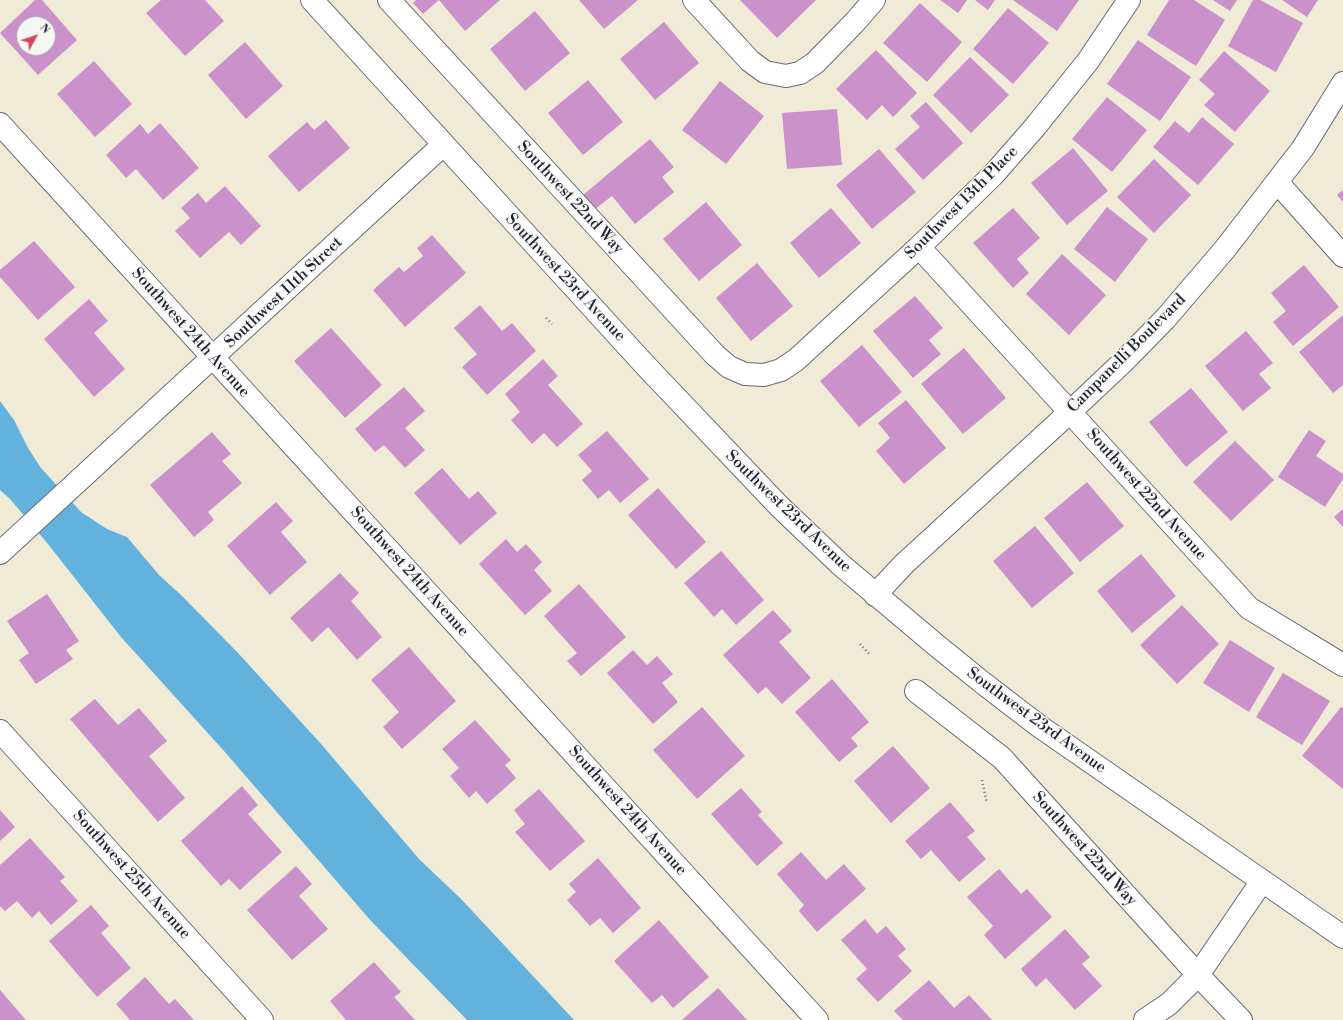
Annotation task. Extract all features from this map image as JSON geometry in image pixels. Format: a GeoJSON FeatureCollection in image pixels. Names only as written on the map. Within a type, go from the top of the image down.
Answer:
{"type":"FeatureCollection","features":[{"type":"Feature","properties":{"kind":"street","name":"Southwest 23rd Avenue"},"geometry":{"type":"LineString","coordinates":[[312,0],[645,365],[727,452],[810,536],[875,595],[983,683],[1039,726],[1343,937]]}},
{"type":"Feature","properties":{"kind":"street","name":"Southwest 22nd Way"},"geometry":{"type":"LineString","coordinates":[[389,0],[715,355],[729,367],[746,374],[764,375]]}},
{"type":"Feature","properties":{"kind":"street"},"geometry":{"type":"LineString","coordinates":[[694,0],[750,62],[765,72],[786,76],[800,73],[815,63],[874,0]]}},
{"type":"Feature","properties":{"kind":"street","name":"Southwest 13th Place"},"geometry":{"type":"LineString","coordinates":[[764,375],[781,370],[796,360],[920,247],[993,175],[1035,127],[1088,61],[1130,0]]}},
{"type":"Feature","properties":{"kind":"street","name":"Campanelli Boulevard"},"geometry":{"type":"LineString","coordinates":[[875,595],[904,564],[1070,412],[1123,362],[1166,318],[1225,249],[1302,148],[1343,83]]}},
{"type":"Feature","properties":{"kind":"street","name":"Southwest 24th Avenue"},"geometry":{"type":"LineString","coordinates":[[0,124],[817,1020]]}},
{"type":"Feature","properties":{"kind":"street","name":"Southwest 11th Street"},"geometry":{"type":"LineString","coordinates":[[0,553],[443,145]]}},
{"type":"Feature","properties":{"kind":"street"},"geometry":{"type":"LineString","coordinates":[[1276,182],[1343,256]]}},
{"type":"Feature","properties":{"kind":"street","name":"Southwest 22nd Avenue"},"geometry":{"type":"LineString","coordinates":[[920,247],[1249,608],[1343,666]]}},
{"type":"Feature","properties":{"kind":"street","name":"Southwest 22nd Way"},"geometry":{"type":"LineString","coordinates":[[916,691],[1002,758],[1198,975],[1241,1020]]}},
{"type":"Feature","properties":{"kind":"street","name":"Southwest 25th Avenue"},"geometry":{"type":"LineString","coordinates":[[0,731],[262,1020]]}},
{"type":"Feature","properties":{"kind":"street"},"geometry":{"type":"LineString","coordinates":[[1145,1020],[1169,1004],[1198,975],[1262,881]]}},
{"type":"Feature","properties":{"kind":"path"},"geometry":{"type":"LineString","coordinates":[[546,318],[552,324]]}},
{"type":"Feature","properties":{"kind":"path"},"geometry":{"type":"LineString","coordinates":[[860,644],[870,655]]}},
{"type":"Feature","properties":{"kind":"path"},"geometry":{"type":"LineString","coordinates":[[982,780],[987,803]]}},
{"type":"Feature","properties":{"kind":"water"},"geometry":{"type":"Polygon","coordinates":[[[0,401],[14,420],[28,448],[41,468],[81,512],[107,529],[127,537],[159,575],[181,595],[239,654],[322,745],[419,859],[461,899],[574,1020],[467,1020],[371,921],[224,751],[121,637],[48,544],[10,499],[0,490],[0,401]]]}},
{"type":"Feature","properties":{"kind":"building"},"geometry":{"type":"Polygon","coordinates":[[[35,0],[42,0],[56,16],[18,16],[35,0]]]}},
{"type":"Feature","properties":{"kind":"building"},"geometry":{"type":"Polygon","coordinates":[[[161,0],[205,0],[224,21],[185,56],[146,13],[161,0]]]}},
{"type":"Feature","properties":{"kind":"building"},"geometry":{"type":"Polygon","coordinates":[[[416,0],[439,0],[423,14],[413,3],[416,0]]]}},
{"type":"Feature","properties":{"kind":"building"},"geometry":{"type":"Polygon","coordinates":[[[439,0],[500,0],[465,31],[439,0]]]}},
{"type":"Feature","properties":{"kind":"building"},"geometry":{"type":"Polygon","coordinates":[[[579,0],[638,0],[604,29],[579,0]]]}},
{"type":"Feature","properties":{"kind":"building"},"geometry":{"type":"Polygon","coordinates":[[[740,0],[816,0],[777,38],[740,0]]]}},
{"type":"Feature","properties":{"kind":"building"},"geometry":{"type":"Polygon","coordinates":[[[940,0],[967,0],[958,13],[940,0]]]}},
{"type":"Feature","properties":{"kind":"building"},"geometry":{"type":"Polygon","coordinates":[[[975,0],[995,0],[988,10],[975,0]]]}},
{"type":"Feature","properties":{"kind":"building"},"geometry":{"type":"Polygon","coordinates":[[[1013,0],[1079,0],[1057,31],[1013,0]]]}},
{"type":"Feature","properties":{"kind":"building"},"geometry":{"type":"Polygon","coordinates":[[[1169,0],[1194,0],[1225,20],[1196,66],[1147,35],[1169,0]]]}},
{"type":"Feature","properties":{"kind":"building"},"geometry":{"type":"Polygon","coordinates":[[[1213,0],[1237,0],[1230,11],[1213,0]]]}},
{"type":"Feature","properties":{"kind":"building"},"geometry":{"type":"Polygon","coordinates":[[[1253,0],[1260,0],[1303,23],[1276,72],[1228,46],[1253,0]]]}},
{"type":"Feature","properties":{"kind":"building"},"geometry":{"type":"Polygon","coordinates":[[[1282,0],[1318,0],[1307,17],[1282,0]]]}},
{"type":"Feature","properties":{"kind":"building"},"geometry":{"type":"Polygon","coordinates":[[[920,3],[962,42],[927,82],[883,43],[920,3]]]}},
{"type":"Feature","properties":{"kind":"building"},"geometry":{"type":"Polygon","coordinates":[[[1008,8],[1049,43],[1013,84],[973,49],[1008,8]]]}},
{"type":"Feature","properties":{"kind":"building"},"geometry":{"type":"Polygon","coordinates":[[[535,11],[570,53],[525,91],[490,49],[535,11]]]}},
{"type":"Feature","properties":{"kind":"building"},"geometry":{"type":"Polygon","coordinates":[[[56,16],[77,40],[38,75],[21,56],[56,56],[56,16]]]}},
{"type":"Feature","properties":{"kind":"building"},"geometry":{"type":"Polygon","coordinates":[[[16,18],[16,51],[0,33],[16,18]]]}},
{"type":"Feature","properties":{"kind":"building"},"geometry":{"type":"Polygon","coordinates":[[[664,22],[699,63],[655,100],[620,59],[664,22]]]}},
{"type":"Feature","properties":{"kind":"building"},"geometry":{"type":"Polygon","coordinates":[[[1138,40],[1191,77],[1160,121],[1107,84],[1138,40]]]}},
{"type":"Feature","properties":{"kind":"building"},"geometry":{"type":"Polygon","coordinates":[[[245,42],[283,86],[246,119],[208,75],[245,42]]]}},
{"type":"Feature","properties":{"kind":"building"},"geometry":{"type":"Polygon","coordinates":[[[876,50],[917,93],[893,117],[882,105],[867,120],[836,89],[876,50]]]}},
{"type":"Feature","properties":{"kind":"building"},"geometry":{"type":"Polygon","coordinates":[[[1224,51],[1270,91],[1235,132],[1204,105],[1215,94],[1199,80],[1224,51]]]}},
{"type":"Feature","properties":{"kind":"building"},"geometry":{"type":"Polygon","coordinates":[[[970,57],[1009,95],[971,133],[933,95],[970,57]]]}},
{"type":"Feature","properties":{"kind":"building"},"geometry":{"type":"Polygon","coordinates":[[[94,61],[132,104],[95,137],[57,94],[94,61]]]}},
{"type":"Feature","properties":{"kind":"building"},"geometry":{"type":"Polygon","coordinates":[[[588,80],[623,122],[583,155],[548,113],[588,80]]]}},
{"type":"Feature","properties":{"kind":"building"},"geometry":{"type":"Polygon","coordinates":[[[720,81],[764,116],[726,164],[682,130],[720,81]]]}},
{"type":"Feature","properties":{"kind":"building"},"geometry":{"type":"Polygon","coordinates":[[[1107,97],[1147,130],[1112,172],[1072,139],[1107,97]]]}},
{"type":"Feature","properties":{"kind":"building"},"geometry":{"type":"Polygon","coordinates":[[[926,102],[963,143],[923,180],[895,149],[920,127],[910,116],[926,102]]]}},
{"type":"Feature","properties":{"kind":"building"},"geometry":{"type":"Polygon","coordinates":[[[837,109],[842,165],[787,169],[782,113],[837,109]]]}},
{"type":"Feature","properties":{"kind":"building"},"geometry":{"type":"Polygon","coordinates":[[[1202,117],[1234,144],[1198,185],[1153,147],[1175,121],[1189,133],[1202,117]]]}},
{"type":"Feature","properties":{"kind":"building"},"geometry":{"type":"Polygon","coordinates":[[[326,120],[350,148],[299,192],[268,156],[307,122],[314,130],[326,120]]]}},
{"type":"Feature","properties":{"kind":"building"},"geometry":{"type":"Polygon","coordinates":[[[160,123],[199,168],[163,200],[136,169],[126,178],[106,155],[140,124],[148,134],[160,123]]]}},
{"type":"Feature","properties":{"kind":"building"},"geometry":{"type":"Polygon","coordinates":[[[650,139],[674,167],[662,177],[674,192],[635,224],[612,196],[595,209],[583,195],[650,139]]]}},
{"type":"Feature","properties":{"kind":"building"},"geometry":{"type":"Polygon","coordinates":[[[1073,148],[1108,191],[1067,225],[1031,183],[1073,148]]]}},
{"type":"Feature","properties":{"kind":"building"},"geometry":{"type":"Polygon","coordinates":[[[879,149],[916,192],[872,229],[836,185],[879,149]]]}},
{"type":"Feature","properties":{"kind":"building"},"geometry":{"type":"Polygon","coordinates":[[[1154,159],[1191,195],[1154,233],[1117,197],[1154,159]]]}},
{"type":"Feature","properties":{"kind":"building"},"geometry":{"type":"Polygon","coordinates":[[[225,186],[261,226],[241,245],[229,232],[200,258],[175,231],[190,218],[181,208],[198,193],[206,203],[225,186]]]}},
{"type":"Feature","properties":{"kind":"building"},"geometry":{"type":"Polygon","coordinates":[[[1343,190],[1343,202],[1337,195],[1343,190]]]}},
{"type":"Feature","properties":{"kind":"building"},"geometry":{"type":"Polygon","coordinates":[[[706,202],[742,245],[699,281],[663,239],[706,202]]]}},
{"type":"Feature","properties":{"kind":"building"},"geometry":{"type":"Polygon","coordinates":[[[1107,207],[1148,239],[1115,282],[1074,249],[1107,207]]]}},
{"type":"Feature","properties":{"kind":"building"},"geometry":{"type":"Polygon","coordinates":[[[831,208],[861,243],[819,278],[790,243],[831,208]]]}},
{"type":"Feature","properties":{"kind":"building"},"geometry":{"type":"Polygon","coordinates":[[[1013,208],[1040,238],[1017,259],[1029,273],[1013,288],[973,243],[1013,208]]]}},
{"type":"Feature","properties":{"kind":"building"},"geometry":{"type":"Polygon","coordinates":[[[432,235],[466,273],[405,327],[373,290],[399,267],[404,272],[423,256],[417,248],[432,235]]]}},
{"type":"Feature","properties":{"kind":"building"},"geometry":{"type":"Polygon","coordinates":[[[34,241],[75,287],[38,320],[0,277],[0,270],[34,241]]]}},
{"type":"Feature","properties":{"kind":"building"},"geometry":{"type":"Polygon","coordinates":[[[1062,254],[1106,295],[1069,335],[1026,294],[1062,254]]]}},
{"type":"Feature","properties":{"kind":"building"},"geometry":{"type":"Polygon","coordinates":[[[757,263],[793,306],[751,341],[716,298],[757,263]]]}},
{"type":"Feature","properties":{"kind":"building"},"geometry":{"type":"Polygon","coordinates":[[[1304,265],[1339,307],[1293,346],[1273,322],[1286,311],[1271,293],[1304,265]]]}},
{"type":"Feature","properties":{"kind":"building"},"geometry":{"type":"Polygon","coordinates":[[[915,296],[943,328],[929,340],[941,354],[913,378],[873,331],[915,296]]]}},
{"type":"Feature","properties":{"kind":"building"},"geometry":{"type":"Polygon","coordinates":[[[89,299],[108,321],[94,333],[125,369],[94,397],[44,339],[89,299]]]}},
{"type":"Feature","properties":{"kind":"building"},"geometry":{"type":"Polygon","coordinates":[[[480,305],[502,331],[512,323],[536,351],[487,395],[462,367],[477,354],[454,328],[480,305]]]}},
{"type":"Feature","properties":{"kind":"building"},"geometry":{"type":"Polygon","coordinates":[[[1343,315],[1343,385],[1333,393],[1299,352],[1343,315]]]}},
{"type":"Feature","properties":{"kind":"building"},"geometry":{"type":"Polygon","coordinates":[[[331,328],[382,385],[345,418],[294,361],[331,328]]]}},
{"type":"Feature","properties":{"kind":"building"},"geometry":{"type":"Polygon","coordinates":[[[1246,331],[1273,363],[1259,374],[1271,388],[1243,411],[1205,366],[1246,331]]]}},
{"type":"Feature","properties":{"kind":"building"},"geometry":{"type":"Polygon","coordinates":[[[862,345],[902,392],[859,427],[820,381],[862,345]]]}},
{"type":"Feature","properties":{"kind":"building"},"geometry":{"type":"Polygon","coordinates":[[[964,348],[1006,398],[963,434],[921,384],[964,348]]]}},
{"type":"Feature","properties":{"kind":"building"},"geometry":{"type":"Polygon","coordinates":[[[543,359],[558,376],[548,385],[583,424],[557,447],[544,433],[532,444],[511,420],[520,412],[505,394],[543,359]]]}},
{"type":"Feature","properties":{"kind":"building"},"geometry":{"type":"Polygon","coordinates":[[[404,387],[425,411],[405,428],[425,450],[405,468],[384,445],[375,452],[355,429],[404,387]]]}},
{"type":"Feature","properties":{"kind":"building"},"geometry":{"type":"Polygon","coordinates":[[[1191,388],[1228,432],[1186,467],[1149,422],[1191,388]]]}},
{"type":"Feature","properties":{"kind":"building"},"geometry":{"type":"Polygon","coordinates":[[[906,400],[946,448],[904,484],[876,451],[890,438],[878,423],[906,400]]]}},
{"type":"Feature","properties":{"kind":"building"},"geometry":{"type":"Polygon","coordinates":[[[1309,430],[1326,441],[1316,456],[1343,474],[1343,479],[1325,507],[1278,477],[1309,430]]]}},
{"type":"Feature","properties":{"kind":"building"},"geometry":{"type":"Polygon","coordinates":[[[607,431],[649,479],[620,503],[609,490],[598,499],[582,480],[592,471],[578,455],[607,431]]]}},
{"type":"Feature","properties":{"kind":"building"},"geometry":{"type":"Polygon","coordinates":[[[212,432],[231,454],[222,461],[242,483],[208,512],[214,520],[194,537],[150,485],[212,432]]]}},
{"type":"Feature","properties":{"kind":"building"},"geometry":{"type":"Polygon","coordinates":[[[1235,441],[1274,480],[1231,521],[1193,482],[1235,441]]]}},
{"type":"Feature","properties":{"kind":"building"},"geometry":{"type":"Polygon","coordinates":[[[442,468],[469,499],[478,491],[497,513],[460,545],[414,493],[442,468]]]}},
{"type":"Feature","properties":{"kind":"building"},"geometry":{"type":"Polygon","coordinates":[[[1087,482],[1124,526],[1080,562],[1044,518],[1087,482]]]}},
{"type":"Feature","properties":{"kind":"building"},"geometry":{"type":"Polygon","coordinates":[[[658,488],[706,542],[676,569],[628,515],[658,488]]]}},
{"type":"Feature","properties":{"kind":"building"},"geometry":{"type":"Polygon","coordinates":[[[276,502],[293,521],[281,532],[307,562],[270,595],[227,546],[276,502]]]}},
{"type":"Feature","properties":{"kind":"building"},"geometry":{"type":"Polygon","coordinates":[[[1343,509],[1343,527],[1334,517],[1343,509]]]}},
{"type":"Feature","properties":{"kind":"building"},"geometry":{"type":"Polygon","coordinates":[[[1035,526],[1074,573],[1032,608],[993,561],[1035,526]]]}},
{"type":"Feature","properties":{"kind":"building"},"geometry":{"type":"Polygon","coordinates":[[[506,539],[517,552],[526,544],[542,562],[534,570],[552,591],[525,615],[479,564],[506,539]]]}},
{"type":"Feature","properties":{"kind":"building"},"geometry":{"type":"Polygon","coordinates":[[[721,551],[764,600],[736,625],[722,609],[714,617],[684,583],[721,551]]]}},
{"type":"Feature","properties":{"kind":"building"},"geometry":{"type":"Polygon","coordinates":[[[1141,554],[1176,596],[1132,633],[1097,591],[1141,554]]]}},
{"type":"Feature","properties":{"kind":"building"},"geometry":{"type":"Polygon","coordinates":[[[340,573],[359,593],[351,601],[382,637],[357,660],[328,627],[312,642],[290,618],[340,573]]]}},
{"type":"Feature","properties":{"kind":"building"},"geometry":{"type":"Polygon","coordinates":[[[579,584],[626,637],[581,676],[567,661],[577,653],[544,616],[579,584]]]}},
{"type":"Feature","properties":{"kind":"building"},"geometry":{"type":"Polygon","coordinates":[[[47,594],[79,641],[66,650],[73,659],[36,684],[19,660],[29,653],[7,621],[47,594]]]}},
{"type":"Feature","properties":{"kind":"building"},"geometry":{"type":"Polygon","coordinates":[[[1182,605],[1219,644],[1177,684],[1140,645],[1182,605]]]}},
{"type":"Feature","properties":{"kind":"building"},"geometry":{"type":"Polygon","coordinates":[[[773,610],[792,631],[779,642],[811,678],[782,704],[766,687],[758,694],[723,655],[773,610]]]}},
{"type":"Feature","properties":{"kind":"building"},"geometry":{"type":"Polygon","coordinates":[[[1230,640],[1275,668],[1249,712],[1203,683],[1230,640]]]}},
{"type":"Feature","properties":{"kind":"building"},"geometry":{"type":"Polygon","coordinates":[[[409,647],[456,701],[402,749],[383,727],[399,712],[371,680],[409,647]]]}},
{"type":"Feature","properties":{"kind":"building"},"geometry":{"type":"Polygon","coordinates":[[[633,650],[647,665],[657,656],[673,674],[662,683],[678,702],[653,724],[607,673],[633,650]]]}},
{"type":"Feature","properties":{"kind":"building"},"geometry":{"type":"Polygon","coordinates":[[[1283,673],[1330,701],[1302,745],[1256,717],[1283,673]]]}},
{"type":"Feature","properties":{"kind":"building"},"geometry":{"type":"Polygon","coordinates":[[[832,679],[869,722],[851,738],[858,746],[839,762],[795,712],[832,679]]]}},
{"type":"Feature","properties":{"kind":"building"},"geometry":{"type":"Polygon","coordinates":[[[95,699],[118,725],[139,708],[167,741],[149,756],[185,798],[158,822],[70,719],[95,699]]]}},
{"type":"Feature","properties":{"kind":"building"},"geometry":{"type":"Polygon","coordinates":[[[702,707],[745,756],[697,799],[653,750],[702,707]]]}},
{"type":"Feature","properties":{"kind":"building"},"geometry":{"type":"Polygon","coordinates":[[[1341,707],[1343,708],[1343,789],[1302,756],[1341,707]]]}},
{"type":"Feature","properties":{"kind":"building"},"geometry":{"type":"Polygon","coordinates":[[[475,720],[511,760],[505,765],[516,778],[487,804],[476,791],[469,798],[450,776],[459,768],[442,749],[475,720]]]}},
{"type":"Feature","properties":{"kind":"building"},"geometry":{"type":"Polygon","coordinates":[[[893,746],[930,788],[891,823],[854,781],[893,746]]]}},
{"type":"Feature","properties":{"kind":"building"},"geometry":{"type":"Polygon","coordinates":[[[242,786],[258,805],[248,814],[282,852],[240,890],[229,879],[221,886],[181,841],[242,786]]]}},
{"type":"Feature","properties":{"kind":"building"},"geometry":{"type":"Polygon","coordinates":[[[741,788],[762,812],[758,815],[783,843],[757,866],[711,814],[741,788]]]}},
{"type":"Feature","properties":{"kind":"building"},"geometry":{"type":"Polygon","coordinates":[[[539,789],[585,841],[550,871],[515,832],[525,824],[514,810],[539,789]]]}},
{"type":"Feature","properties":{"kind":"building"},"geometry":{"type":"Polygon","coordinates":[[[950,802],[975,831],[967,837],[986,859],[959,882],[931,850],[921,859],[905,841],[950,802]]]}},
{"type":"Feature","properties":{"kind":"building"},"geometry":{"type":"Polygon","coordinates":[[[0,810],[15,827],[0,841],[0,810]]]}},
{"type":"Feature","properties":{"kind":"building"},"geometry":{"type":"Polygon","coordinates":[[[30,838],[65,877],[60,881],[78,901],[51,925],[39,911],[32,918],[17,901],[5,911],[0,906],[0,865],[30,838]]]}},
{"type":"Feature","properties":{"kind":"building"},"geometry":{"type":"Polygon","coordinates":[[[801,852],[826,880],[844,864],[866,889],[817,932],[799,911],[804,905],[777,874],[801,852]]]}},
{"type":"Feature","properties":{"kind":"building"},"geometry":{"type":"Polygon","coordinates":[[[598,858],[641,908],[613,933],[600,918],[590,926],[567,900],[576,892],[569,884],[598,858]]]}},
{"type":"Feature","properties":{"kind":"building"},"geometry":{"type":"Polygon","coordinates":[[[296,866],[312,884],[299,896],[328,929],[292,960],[247,910],[296,866]]]}},
{"type":"Feature","properties":{"kind":"building"},"geometry":{"type":"Polygon","coordinates":[[[999,869],[1021,894],[1027,889],[1052,917],[1005,959],[984,935],[993,926],[967,897],[999,869]]]}},
{"type":"Feature","properties":{"kind":"building"},"geometry":{"type":"Polygon","coordinates":[[[91,905],[109,926],[101,933],[131,968],[97,997],[49,941],[91,905]]]}},
{"type":"Feature","properties":{"kind":"building"},"geometry":{"type":"Polygon","coordinates":[[[865,919],[877,934],[886,926],[906,949],[898,956],[912,971],[878,1002],[856,979],[867,969],[841,940],[865,919]]]}},
{"type":"Feature","properties":{"kind":"building"},"geometry":{"type":"Polygon","coordinates":[[[659,920],[709,977],[673,1008],[662,995],[652,1003],[614,961],[659,920]]]}},
{"type":"Feature","properties":{"kind":"building"},"geometry":{"type":"Polygon","coordinates":[[[1065,929],[1090,957],[1082,964],[1102,986],[1075,1010],[1046,978],[1036,987],[1021,969],[1065,929]]]}},
{"type":"Feature","properties":{"kind":"building"},"geometry":{"type":"Polygon","coordinates":[[[374,962],[401,992],[394,997],[415,1020],[346,1020],[330,1001],[374,962]]]}},
{"type":"Feature","properties":{"kind":"building"},"geometry":{"type":"Polygon","coordinates":[[[145,977],[169,1004],[175,999],[194,1020],[130,1020],[116,1004],[145,977]]]}},
{"type":"Feature","properties":{"kind":"building"},"geometry":{"type":"Polygon","coordinates":[[[929,980],[954,1008],[969,995],[992,1020],[903,1020],[894,1011],[929,980]]]}},
{"type":"Feature","properties":{"kind":"building"},"geometry":{"type":"Polygon","coordinates":[[[718,988],[747,1020],[682,1020],[718,988]]]}},
{"type":"Feature","properties":{"kind":"building"},"geometry":{"type":"Polygon","coordinates":[[[0,990],[26,1020],[0,1020],[0,990]]]}}]}
